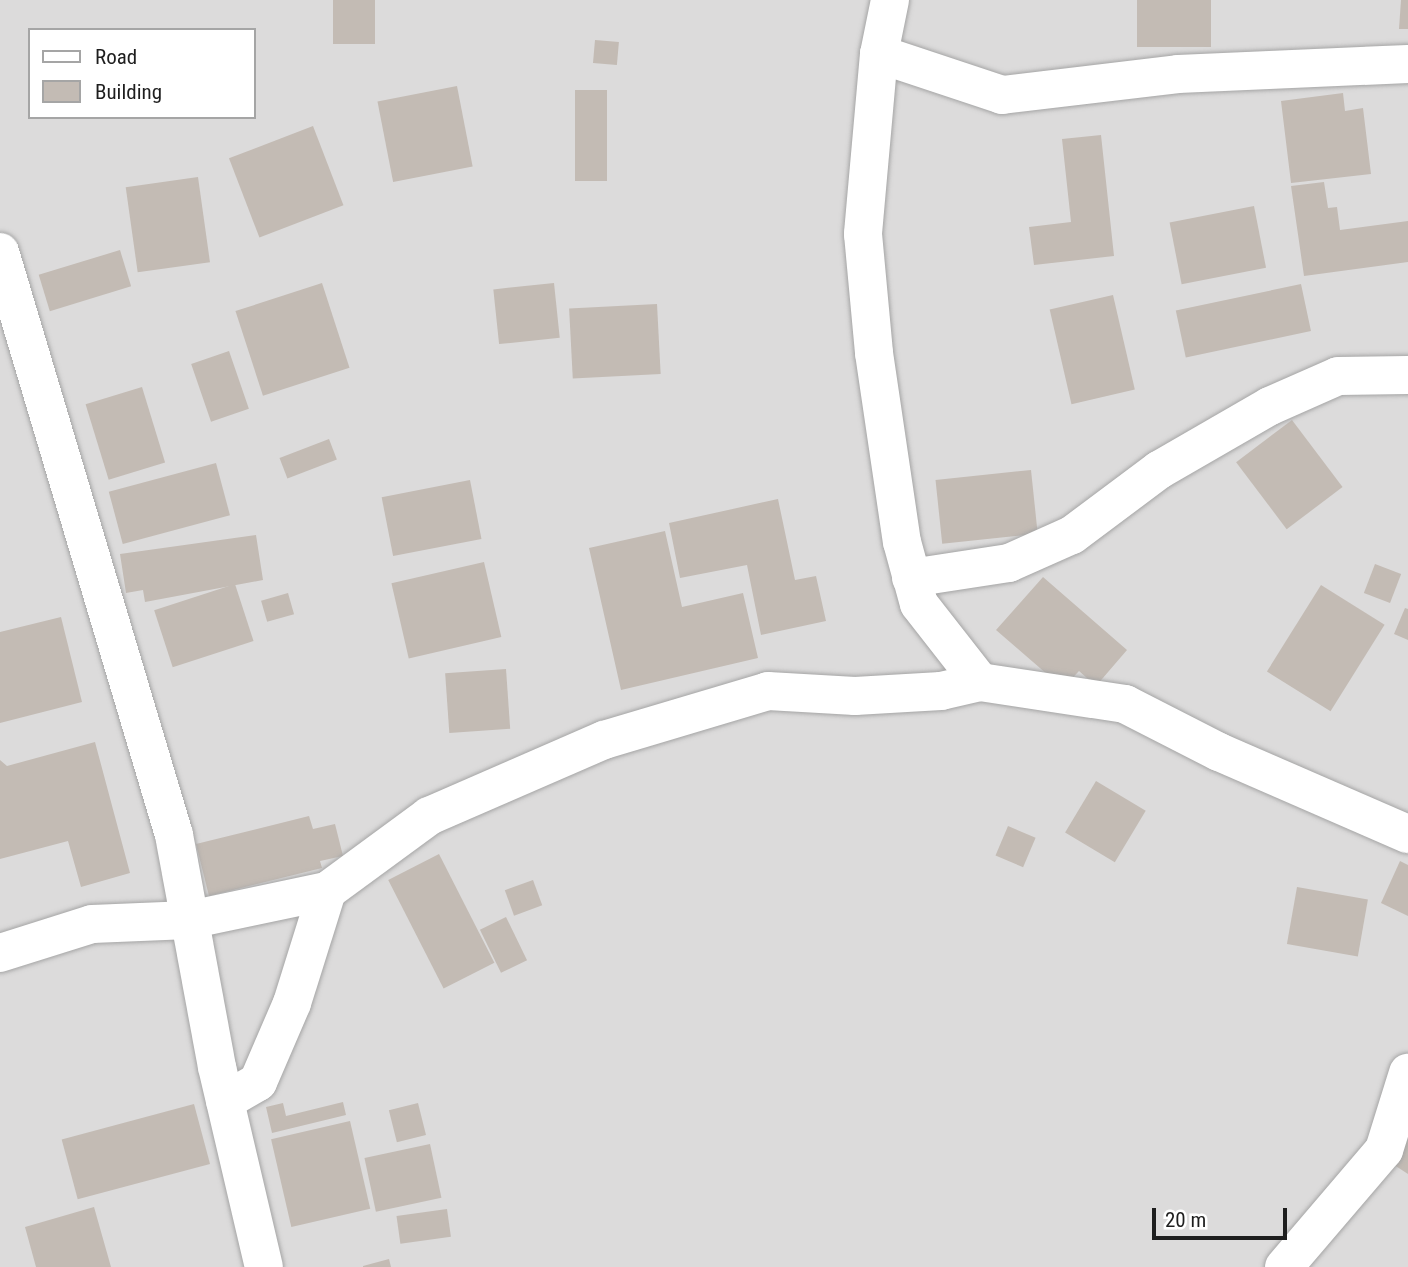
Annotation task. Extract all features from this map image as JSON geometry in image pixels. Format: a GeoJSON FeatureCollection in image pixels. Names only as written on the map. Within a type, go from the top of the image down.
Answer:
{"type":"FeatureCollection","features":[{"type":"Feature","properties":{"kind":"street"},"geometry":{"type":"LineString","coordinates":[[890,0],[879,54],[864,273],[911,578],[919,604],[980,682]]}},
{"type":"Feature","properties":{"kind":"street"},"geometry":{"type":"LineString","coordinates":[[879,54],[1002,95],[1178,74],[1408,65]]}},
{"type":"Feature","properties":{"kind":"street"},"geometry":{"type":"LineString","coordinates":[[0,252],[174,835],[225,1101],[264,1267]]}},
{"type":"Feature","properties":{"kind":"street"},"geometry":{"type":"LineString","coordinates":[[911,578],[1009,563],[1072,535],[1159,470],[1270,406],[1338,376],[1408,375]]}},
{"type":"Feature","properties":{"kind":"street"},"geometry":{"type":"LineString","coordinates":[[0,953],[92,924],[189,920],[327,891],[429,816],[604,740],[768,691],[855,696],[942,691],[980,682],[1125,704],[1219,752],[1408,834]]}},
{"type":"Feature","properties":{"kind":"street"},"geometry":{"type":"LineString","coordinates":[[225,1101],[258,1082],[292,1003],[327,891]]}},
{"type":"Feature","properties":{"kind":"street"},"geometry":{"type":"LineString","coordinates":[[1284,1267],[1384,1150],[1408,1073]]}},
{"type":"Feature","properties":{"kind":"shaded area"},"geometry":{"type":"Polygon","coordinates":[[[0,0],[1408,0],[1408,1267],[0,1267],[0,0]]]}},
{"type":"Feature","properties":{"kind":"building"},"geometry":{"type":"Polygon","coordinates":[[[333,0],[375,0],[375,44],[333,44],[333,0]]]}},
{"type":"Feature","properties":{"kind":"building"},"geometry":{"type":"Polygon","coordinates":[[[1137,0],[1211,0],[1211,47],[1137,47],[1137,0]]]}},
{"type":"Feature","properties":{"kind":"building"},"geometry":{"type":"Polygon","coordinates":[[[1401,0],[1408,0],[1408,29],[1399,29],[1401,0]]]}},
{"type":"Feature","properties":{"kind":"building"},"geometry":{"type":"Polygon","coordinates":[[[595,40],[619,42],[617,65],[593,63],[595,40]]]}},
{"type":"Feature","properties":{"kind":"building"},"geometry":{"type":"Polygon","coordinates":[[[457,86],[473,166],[393,182],[377,101],[457,86]]]}},
{"type":"Feature","properties":{"kind":"building"},"geometry":{"type":"Polygon","coordinates":[[[575,90],[607,90],[607,181],[575,181],[575,90]]]}},
{"type":"Feature","properties":{"kind":"building"},"geometry":{"type":"Polygon","coordinates":[[[1343,93],[1345,111],[1363,108],[1371,174],[1291,183],[1281,101],[1343,93]]]}},
{"type":"Feature","properties":{"kind":"building"},"geometry":{"type":"Polygon","coordinates":[[[313,126],[343,205],[259,238],[229,158],[313,126]]]}},
{"type":"Feature","properties":{"kind":"building"},"geometry":{"type":"Polygon","coordinates":[[[1101,135],[1114,256],[1034,265],[1029,227],[1071,222],[1062,139],[1101,135]]]}},
{"type":"Feature","properties":{"kind":"building"},"geometry":{"type":"Polygon","coordinates":[[[198,177],[210,262],[138,272],[126,187],[198,177]]]}},
{"type":"Feature","properties":{"kind":"building"},"geometry":{"type":"Polygon","coordinates":[[[1324,182],[1328,208],[1337,207],[1340,230],[1408,221],[1408,262],[1304,276],[1291,186],[1324,182]]]}},
{"type":"Feature","properties":{"kind":"building"},"geometry":{"type":"Polygon","coordinates":[[[1254,206],[1266,268],[1182,284],[1170,222],[1254,206]]]}},
{"type":"Feature","properties":{"kind":"building"},"geometry":{"type":"Polygon","coordinates":[[[120,250],[131,286],[50,311],[39,275],[120,250]]]}},
{"type":"Feature","properties":{"kind":"building"},"geometry":{"type":"Polygon","coordinates":[[[322,283],[350,368],[263,396],[235,311],[322,283]]]}},
{"type":"Feature","properties":{"kind":"building"},"geometry":{"type":"Polygon","coordinates":[[[554,283],[560,338],[499,344],[493,289],[554,283]]]}},
{"type":"Feature","properties":{"kind":"building"},"geometry":{"type":"Polygon","coordinates":[[[1301,284],[1311,331],[1186,358],[1176,311],[1301,284]]]}},
{"type":"Feature","properties":{"kind":"building"},"geometry":{"type":"Polygon","coordinates":[[[1113,295],[1135,390],[1071,404],[1050,310],[1113,295]]]}},
{"type":"Feature","properties":{"kind":"building"},"geometry":{"type":"Polygon","coordinates":[[[657,304],[661,374],[573,379],[569,309],[657,304]]]}},
{"type":"Feature","properties":{"kind":"building"},"geometry":{"type":"Polygon","coordinates":[[[229,351],[249,409],[211,422],[191,364],[229,351]]]}},
{"type":"Feature","properties":{"kind":"building"},"geometry":{"type":"Polygon","coordinates":[[[142,387],[165,463],[109,480],[86,404],[142,387]]]}},
{"type":"Feature","properties":{"kind":"building"},"geometry":{"type":"Polygon","coordinates":[[[1292,420],[1343,487],[1287,529],[1236,462],[1292,420]]]}},
{"type":"Feature","properties":{"kind":"building"},"geometry":{"type":"Polygon","coordinates":[[[329,439],[337,460],[287,479],[280,458],[329,439]]]}},
{"type":"Feature","properties":{"kind":"building"},"geometry":{"type":"Polygon","coordinates":[[[216,463],[230,515],[123,544],[109,492],[216,463]]]}},
{"type":"Feature","properties":{"kind":"building"},"geometry":{"type":"Polygon","coordinates":[[[1031,470],[1038,534],[942,544],[936,480],[1031,470]]]}},
{"type":"Feature","properties":{"kind":"building"},"geometry":{"type":"Polygon","coordinates":[[[470,480],[481,539],[393,556],[382,497],[470,480]]]}},
{"type":"Feature","properties":{"kind":"building"},"geometry":{"type":"Polygon","coordinates":[[[778,499],[795,580],[816,576],[826,621],[761,635],[747,565],[680,578],[669,523],[778,499]]]}},
{"type":"Feature","properties":{"kind":"building"},"geometry":{"type":"Polygon","coordinates":[[[665,531],[682,607],[743,593],[758,658],[621,690],[589,548],[665,531]]]}},
{"type":"Feature","properties":{"kind":"building"},"geometry":{"type":"Polygon","coordinates":[[[256,535],[263,580],[145,602],[143,590],[126,593],[120,554],[256,535]]]}},
{"type":"Feature","properties":{"kind":"building"},"geometry":{"type":"Polygon","coordinates":[[[484,562],[501,637],[409,658],[391,583],[484,562]]]}},
{"type":"Feature","properties":{"kind":"building"},"geometry":{"type":"Polygon","coordinates":[[[1375,564],[1401,574],[1390,603],[1364,593],[1375,564]]]}},
{"type":"Feature","properties":{"kind":"building"},"geometry":{"type":"Polygon","coordinates":[[[1043,577],[1127,650],[1096,686],[1079,671],[1063,688],[996,630],[1043,577]]]}},
{"type":"Feature","properties":{"kind":"building"},"geometry":{"type":"Polygon","coordinates":[[[235,584],[254,641],[173,667],[154,610],[235,584]]]}},
{"type":"Feature","properties":{"kind":"building"},"geometry":{"type":"Polygon","coordinates":[[[1321,585],[1385,625],[1331,711],[1267,672],[1321,585]]]}},
{"type":"Feature","properties":{"kind":"building"},"geometry":{"type":"Polygon","coordinates":[[[288,593],[294,614],[267,622],[261,601],[288,593]]]}},
{"type":"Feature","properties":{"kind":"building"},"geometry":{"type":"Polygon","coordinates":[[[1405,608],[1408,609],[1408,640],[1394,634],[1405,608]]]}},
{"type":"Feature","properties":{"kind":"building"},"geometry":{"type":"Polygon","coordinates":[[[61,617],[82,702],[0,723],[0,632],[61,617]]]}},
{"type":"Feature","properties":{"kind":"building"},"geometry":{"type":"Polygon","coordinates":[[[506,669],[510,729],[449,733],[445,673],[506,669]]]}},
{"type":"Feature","properties":{"kind":"building"},"geometry":{"type":"Polygon","coordinates":[[[95,742],[130,873],[81,887],[68,841],[0,859],[0,760],[7,766],[95,742]]]}},
{"type":"Feature","properties":{"kind":"building"},"geometry":{"type":"Polygon","coordinates":[[[1096,781],[1146,811],[1115,862],[1065,832],[1096,781]]]}},
{"type":"Feature","properties":{"kind":"building"},"geometry":{"type":"Polygon","coordinates":[[[309,816],[313,829],[335,824],[343,856],[320,861],[322,868],[209,896],[196,844],[309,816]]]}},
{"type":"Feature","properties":{"kind":"building"},"geometry":{"type":"Polygon","coordinates":[[[1008,826],[1036,838],[1023,867],[995,855],[1008,826]]]}},
{"type":"Feature","properties":{"kind":"building"},"geometry":{"type":"Polygon","coordinates":[[[439,854],[494,963],[444,989],[388,880],[439,854]]]}},
{"type":"Feature","properties":{"kind":"building"},"geometry":{"type":"Polygon","coordinates":[[[1400,861],[1408,865],[1408,916],[1381,903],[1400,861]]]}},
{"type":"Feature","properties":{"kind":"building"},"geometry":{"type":"Polygon","coordinates":[[[533,880],[542,905],[514,916],[505,890],[533,880]]]}},
{"type":"Feature","properties":{"kind":"building"},"geometry":{"type":"Polygon","coordinates":[[[1297,887],[1368,900],[1358,957],[1287,944],[1297,887]]]}},
{"type":"Feature","properties":{"kind":"building"},"geometry":{"type":"Polygon","coordinates":[[[506,917],[527,960],[501,973],[480,930],[506,917]]]}},
{"type":"Feature","properties":{"kind":"building"},"geometry":{"type":"Polygon","coordinates":[[[343,1102],[346,1115],[272,1133],[266,1107],[283,1103],[286,1116],[343,1102]]]}},
{"type":"Feature","properties":{"kind":"building"},"geometry":{"type":"Polygon","coordinates":[[[418,1103],[426,1135],[397,1142],[389,1110],[418,1103]]]}},
{"type":"Feature","properties":{"kind":"building"},"geometry":{"type":"Polygon","coordinates":[[[194,1104],[210,1164],[78,1199],[62,1139],[194,1104]]]}},
{"type":"Feature","properties":{"kind":"building"},"geometry":{"type":"Polygon","coordinates":[[[350,1121],[370,1209],[291,1227],[271,1139],[350,1121]]]}},
{"type":"Feature","properties":{"kind":"building"},"geometry":{"type":"Polygon","coordinates":[[[1408,1128],[1408,1174],[1388,1161],[1408,1128]]]}},
{"type":"Feature","properties":{"kind":"building"},"geometry":{"type":"Polygon","coordinates":[[[430,1144],[441,1198],[376,1212],[364,1158],[430,1144]]]}},
{"type":"Feature","properties":{"kind":"building"},"geometry":{"type":"Polygon","coordinates":[[[94,1207],[111,1267],[36,1267],[25,1227],[94,1207]]]}},
{"type":"Feature","properties":{"kind":"building"},"geometry":{"type":"Polygon","coordinates":[[[447,1209],[451,1237],[400,1244],[396,1216],[447,1209]]]}},
{"type":"Feature","properties":{"kind":"building"},"geometry":{"type":"Polygon","coordinates":[[[389,1259],[391,1267],[363,1267],[363,1266],[389,1259]]]}}]}
